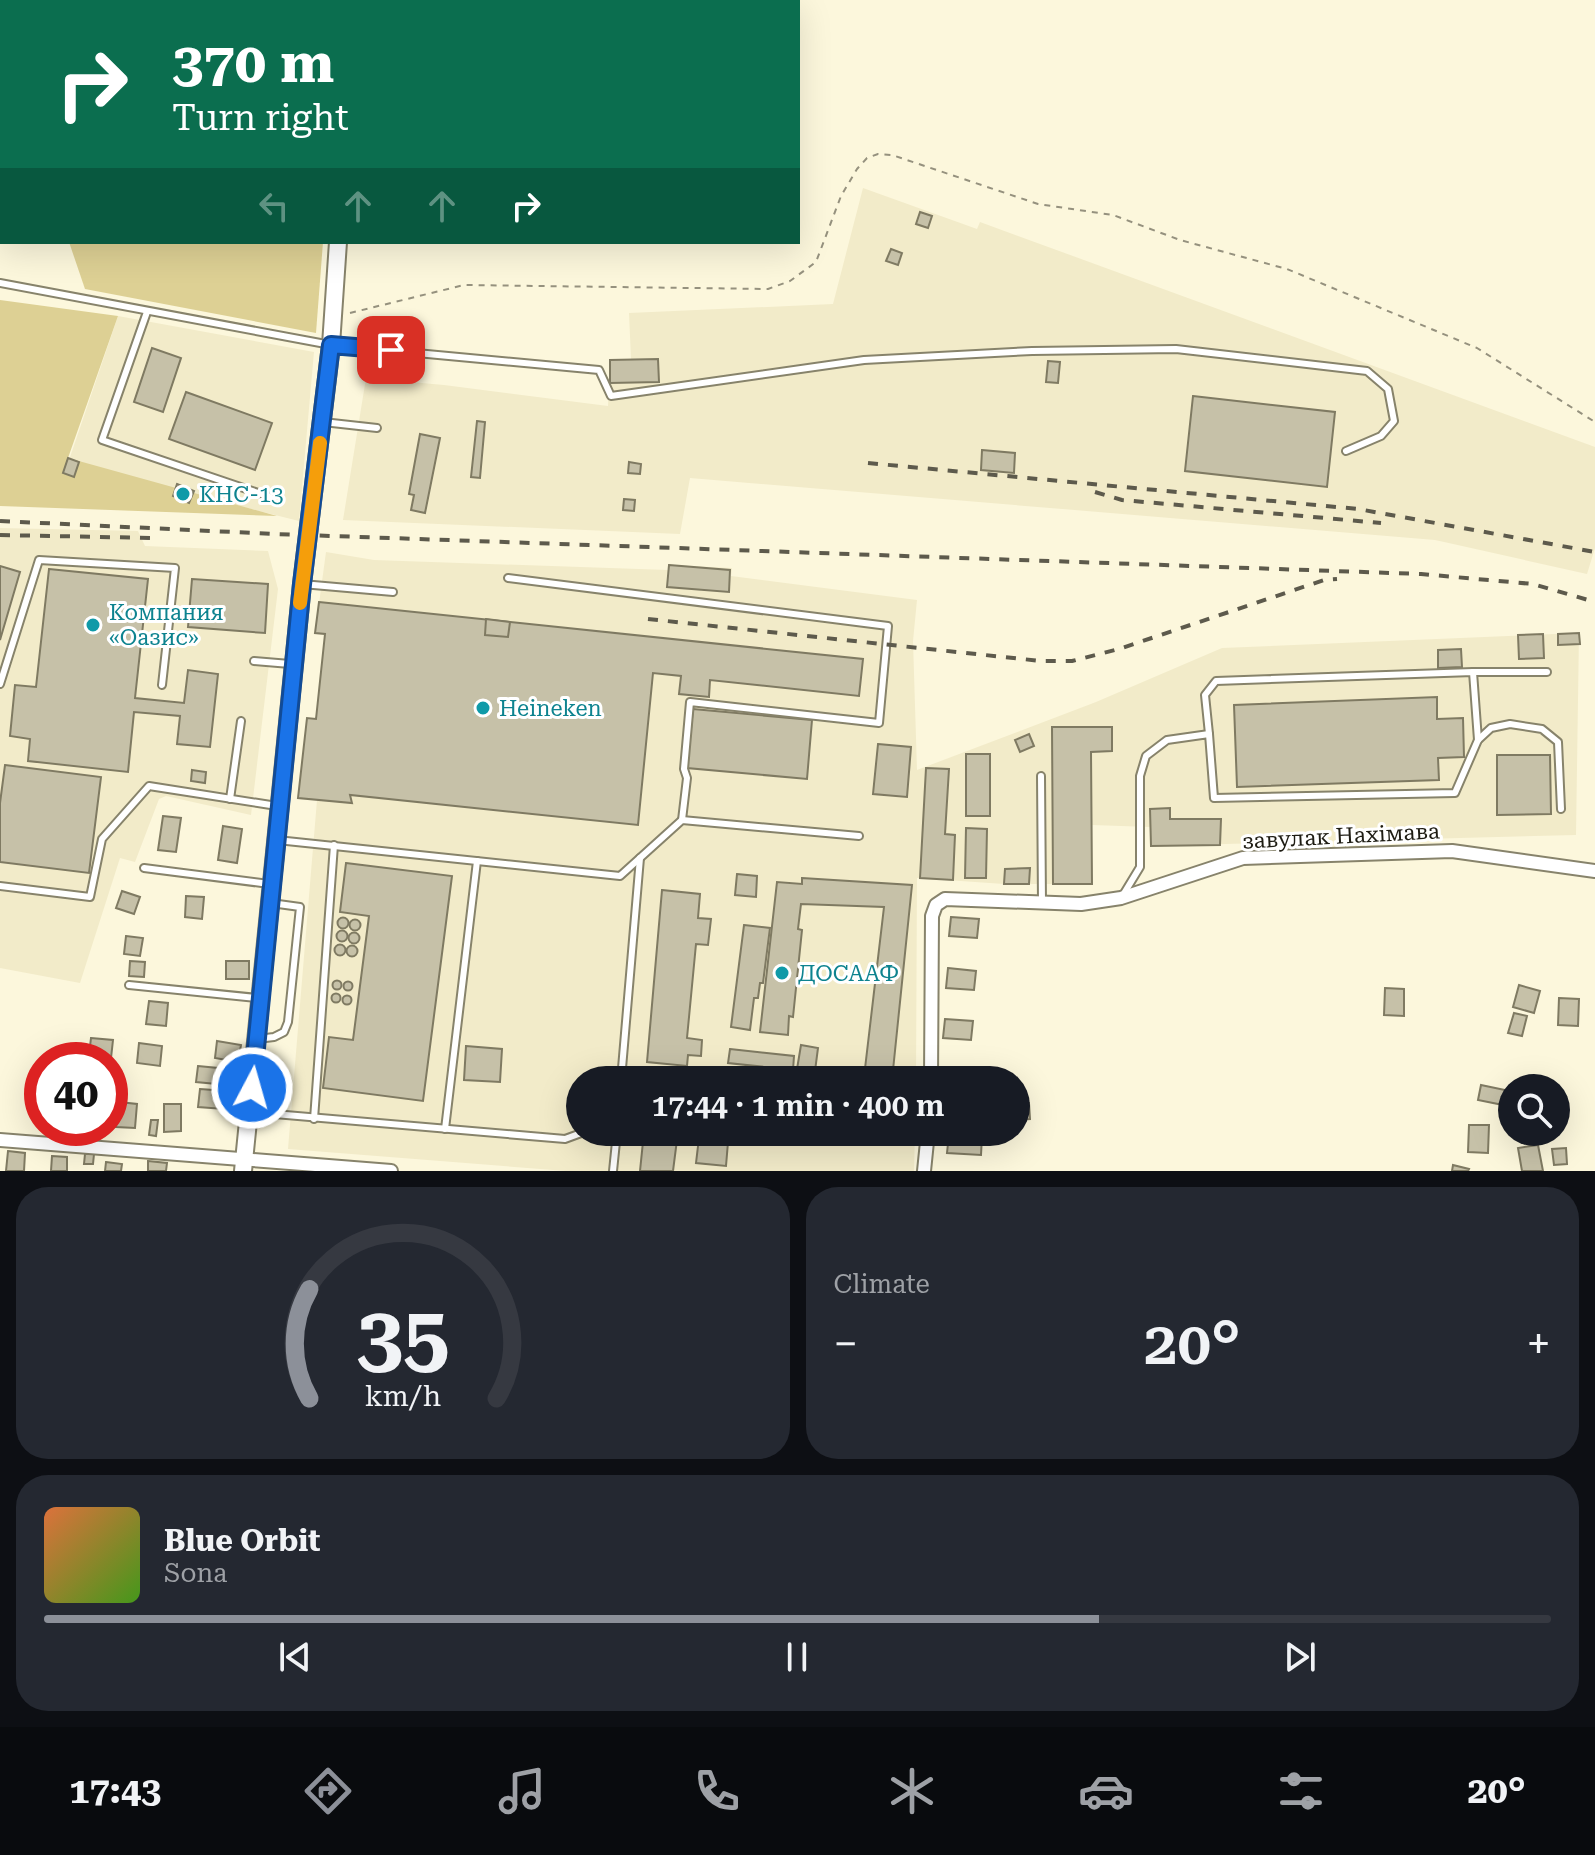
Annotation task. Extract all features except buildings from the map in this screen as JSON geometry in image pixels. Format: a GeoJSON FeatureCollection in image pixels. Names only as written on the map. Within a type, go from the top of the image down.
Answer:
{"type":"FeatureCollection","features":[{"type":"Feature","properties":{"kind":"street"},"geometry":{"type":"LineString","coordinates":[[244,1165],[302,584],[331,345],[338,244]]}},
{"type":"Feature","properties":{"kind":"street","name":"завулак Нахімава"},"geometry":{"type":"LineString","coordinates":[[931,1066],[932,916],[936,905],[945,899],[1081,904],[1121,898],[1243,858],[1452,851],[1595,871]]}},
{"type":"Feature","properties":{"kind":"street"},"geometry":{"type":"LineString","coordinates":[[0,1140],[244,1165],[391,1171]]}},
{"type":"Feature","properties":{"kind":"street"},"geometry":{"type":"LineString","coordinates":[[924,1171],[927,1146]]}},
{"type":"Feature","properties":{"kind":"lane"},"geometry":{"type":"LineString","coordinates":[[0,283],[331,345],[599,370],[611,396],[864,360],[1032,351],[1176,349],[1264,357],[1367,371],[1388,389],[1394,421],[1381,436],[1346,451]]}},
{"type":"Feature","properties":{"kind":"lane"},"geometry":{"type":"LineString","coordinates":[[147,312],[102,440],[270,497]]}},
{"type":"Feature","properties":{"kind":"lane"},"geometry":{"type":"LineString","coordinates":[[323,422],[377,428]]}},
{"type":"Feature","properties":{"kind":"lane"},"geometry":{"type":"LineString","coordinates":[[0,684],[39,560],[175,568],[162,685]]}},
{"type":"Feature","properties":{"kind":"lane"},"geometry":{"type":"LineString","coordinates":[[277,840],[620,876],[682,820],[690,702],[879,723],[888,626],[508,578]]}},
{"type":"Feature","properties":{"kind":"lane"},"geometry":{"type":"LineString","coordinates":[[302,584],[393,592]]}},
{"type":"Feature","properties":{"kind":"lane"},"geometry":{"type":"LineString","coordinates":[[254,661],[294,664]]}},
{"type":"Feature","properties":{"kind":"lane"},"geometry":{"type":"LineString","coordinates":[[1473,672],[1478,740]]}},
{"type":"Feature","properties":{"kind":"lane"},"geometry":{"type":"LineString","coordinates":[[1547,672],[1216,681],[1205,695],[1214,798],[1455,793],[1478,740],[1491,728],[1510,724],[1542,729],[1558,742],[1561,809]]}},
{"type":"Feature","properties":{"kind":"lane"},"geometry":{"type":"LineString","coordinates":[[230,799],[241,721]]}},
{"type":"Feature","properties":{"kind":"lane"},"geometry":{"type":"LineString","coordinates":[[1121,898],[1140,867],[1140,776],[1146,756],[1167,740],[1209,734]]}},
{"type":"Feature","properties":{"kind":"lane"},"geometry":{"type":"LineString","coordinates":[[1041,776],[1042,903]]}},
{"type":"Feature","properties":{"kind":"lane"},"geometry":{"type":"LineString","coordinates":[[0,886],[90,897],[102,839],[149,786],[280,807]]}},
{"type":"Feature","properties":{"kind":"lane"},"geometry":{"type":"LineString","coordinates":[[682,820],[859,836]]}},
{"type":"Feature","properties":{"kind":"lane"},"geometry":{"type":"LineString","coordinates":[[314,1119],[334,845]]}},
{"type":"Feature","properties":{"kind":"lane"},"geometry":{"type":"LineString","coordinates":[[622,1066],[640,858]]}},
{"type":"Feature","properties":{"kind":"lane"},"geometry":{"type":"LineString","coordinates":[[445,1129],[477,861]]}},
{"type":"Feature","properties":{"kind":"lane"},"geometry":{"type":"LineString","coordinates":[[144,868],[272,884]]}},
{"type":"Feature","properties":{"kind":"lane"},"geometry":{"type":"LineString","coordinates":[[257,1039],[284,1032],[288,1022],[300,907],[270,903]]}},
{"type":"Feature","properties":{"kind":"lane"},"geometry":{"type":"LineString","coordinates":[[129,985],[261,998]]}},
{"type":"Feature","properties":{"kind":"lane"},"geometry":{"type":"LineString","coordinates":[[249,1112],[566,1139]]}},
{"type":"Feature","properties":{"kind":"lane"},"geometry":{"type":"LineString","coordinates":[[613,1171],[616,1146]]}},
{"type":"Feature","properties":{"kind":"path"},"geometry":{"type":"LineString","coordinates":[[333,317],[464,285],[768,289],[790,281],[816,262],[841,196],[867,158],[878,154],[892,155],[1038,204],[1113,215],[1180,240],[1287,269],[1477,348],[1595,422]]}},
{"type":"Feature","properties":{"kind":"shaded area"},"geometry":{"type":"Polygon","coordinates":[[[863,188],[977,229],[980,222],[1595,447],[1595,548],[1587,574],[1435,540],[690,478],[680,534],[343,520],[366,378],[608,406],[610,360],[631,359],[629,313],[833,304],[863,188]]]}},
{"type":"Feature","properties":{"kind":"shaded area"},"geometry":{"type":"Polygon","coordinates":[[[70,244],[323,244],[316,333],[85,289],[70,244]]]}},
{"type":"Feature","properties":{"kind":"shaded area"},"geometry":{"type":"Polygon","coordinates":[[[0,300],[118,316],[68,458],[277,516],[0,506],[0,300]]]}},
{"type":"Feature","properties":{"kind":"shaded area"},"geometry":{"type":"Polygon","coordinates":[[[118,316],[314,352],[299,521],[68,463],[118,316]]]}},
{"type":"Feature","properties":{"kind":"shaded area"},"geometry":{"type":"Polygon","coordinates":[[[0,528],[138,531],[145,546],[268,551],[278,589],[251,815],[166,796],[159,799],[135,862],[120,858],[80,983],[0,968],[0,528]]]}},
{"type":"Feature","properties":{"kind":"shaded area"},"geometry":{"type":"Polygon","coordinates":[[[326,552],[374,560],[668,570],[669,565],[732,568],[731,576],[917,600],[913,641],[917,770],[1096,702],[1222,648],[1579,633],[1576,835],[1151,846],[1150,827],[1092,825],[1092,884],[1004,884],[917,878],[916,1066],[566,1066],[566,1146],[915,1146],[914,1171],[566,1171],[288,1149],[317,800],[298,798],[307,718],[316,719],[325,635],[315,633],[326,552]]]}},
{"type":"Feature","properties":{"kind":"railway"},"geometry":{"type":"LineString","coordinates":[[868,463],[1358,509],[1595,552]]}},
{"type":"Feature","properties":{"kind":"railway"},"geometry":{"type":"LineString","coordinates":[[1095,492],[1122,500],[1381,523]]}},
{"type":"Feature","properties":{"kind":"railway"},"geometry":{"type":"LineString","coordinates":[[0,521],[275,534],[1421,574],[1533,584],[1595,602]]}},
{"type":"Feature","properties":{"kind":"railway"},"geometry":{"type":"LineString","coordinates":[[0,535],[155,538]]}},
{"type":"Feature","properties":{"kind":"railway"},"geometry":{"type":"LineString","coordinates":[[648,619],[1041,661],[1072,661],[1119,649],[1324,580],[1337,579]]}},
{"type":"Feature","properties":{"kind":"slow traffic"},"geometry":{"type":"LineString","coordinates":[[300,603],[320,443]]}},
{"type":"Feature","properties":{"kind":"place","name":"КНС-13"},"geometry":{"type":"Point","coordinates":[183,494]}},
{"type":"Feature","properties":{"kind":"place","name":"Компания «Оазис»"},"geometry":{"type":"Point","coordinates":[93,625]}},
{"type":"Feature","properties":{"kind":"place","name":"Heineken"},"geometry":{"type":"Point","coordinates":[483,708]}},
{"type":"Feature","properties":{"kind":"place","name":"ДОСААФ"},"geometry":{"type":"Point","coordinates":[782,973]}},
{"type":"Feature","properties":{"kind":"route"},"geometry":{"type":"LineString","coordinates":[[252,1088],[302,584],[331,345],[391,350]]}}]}
